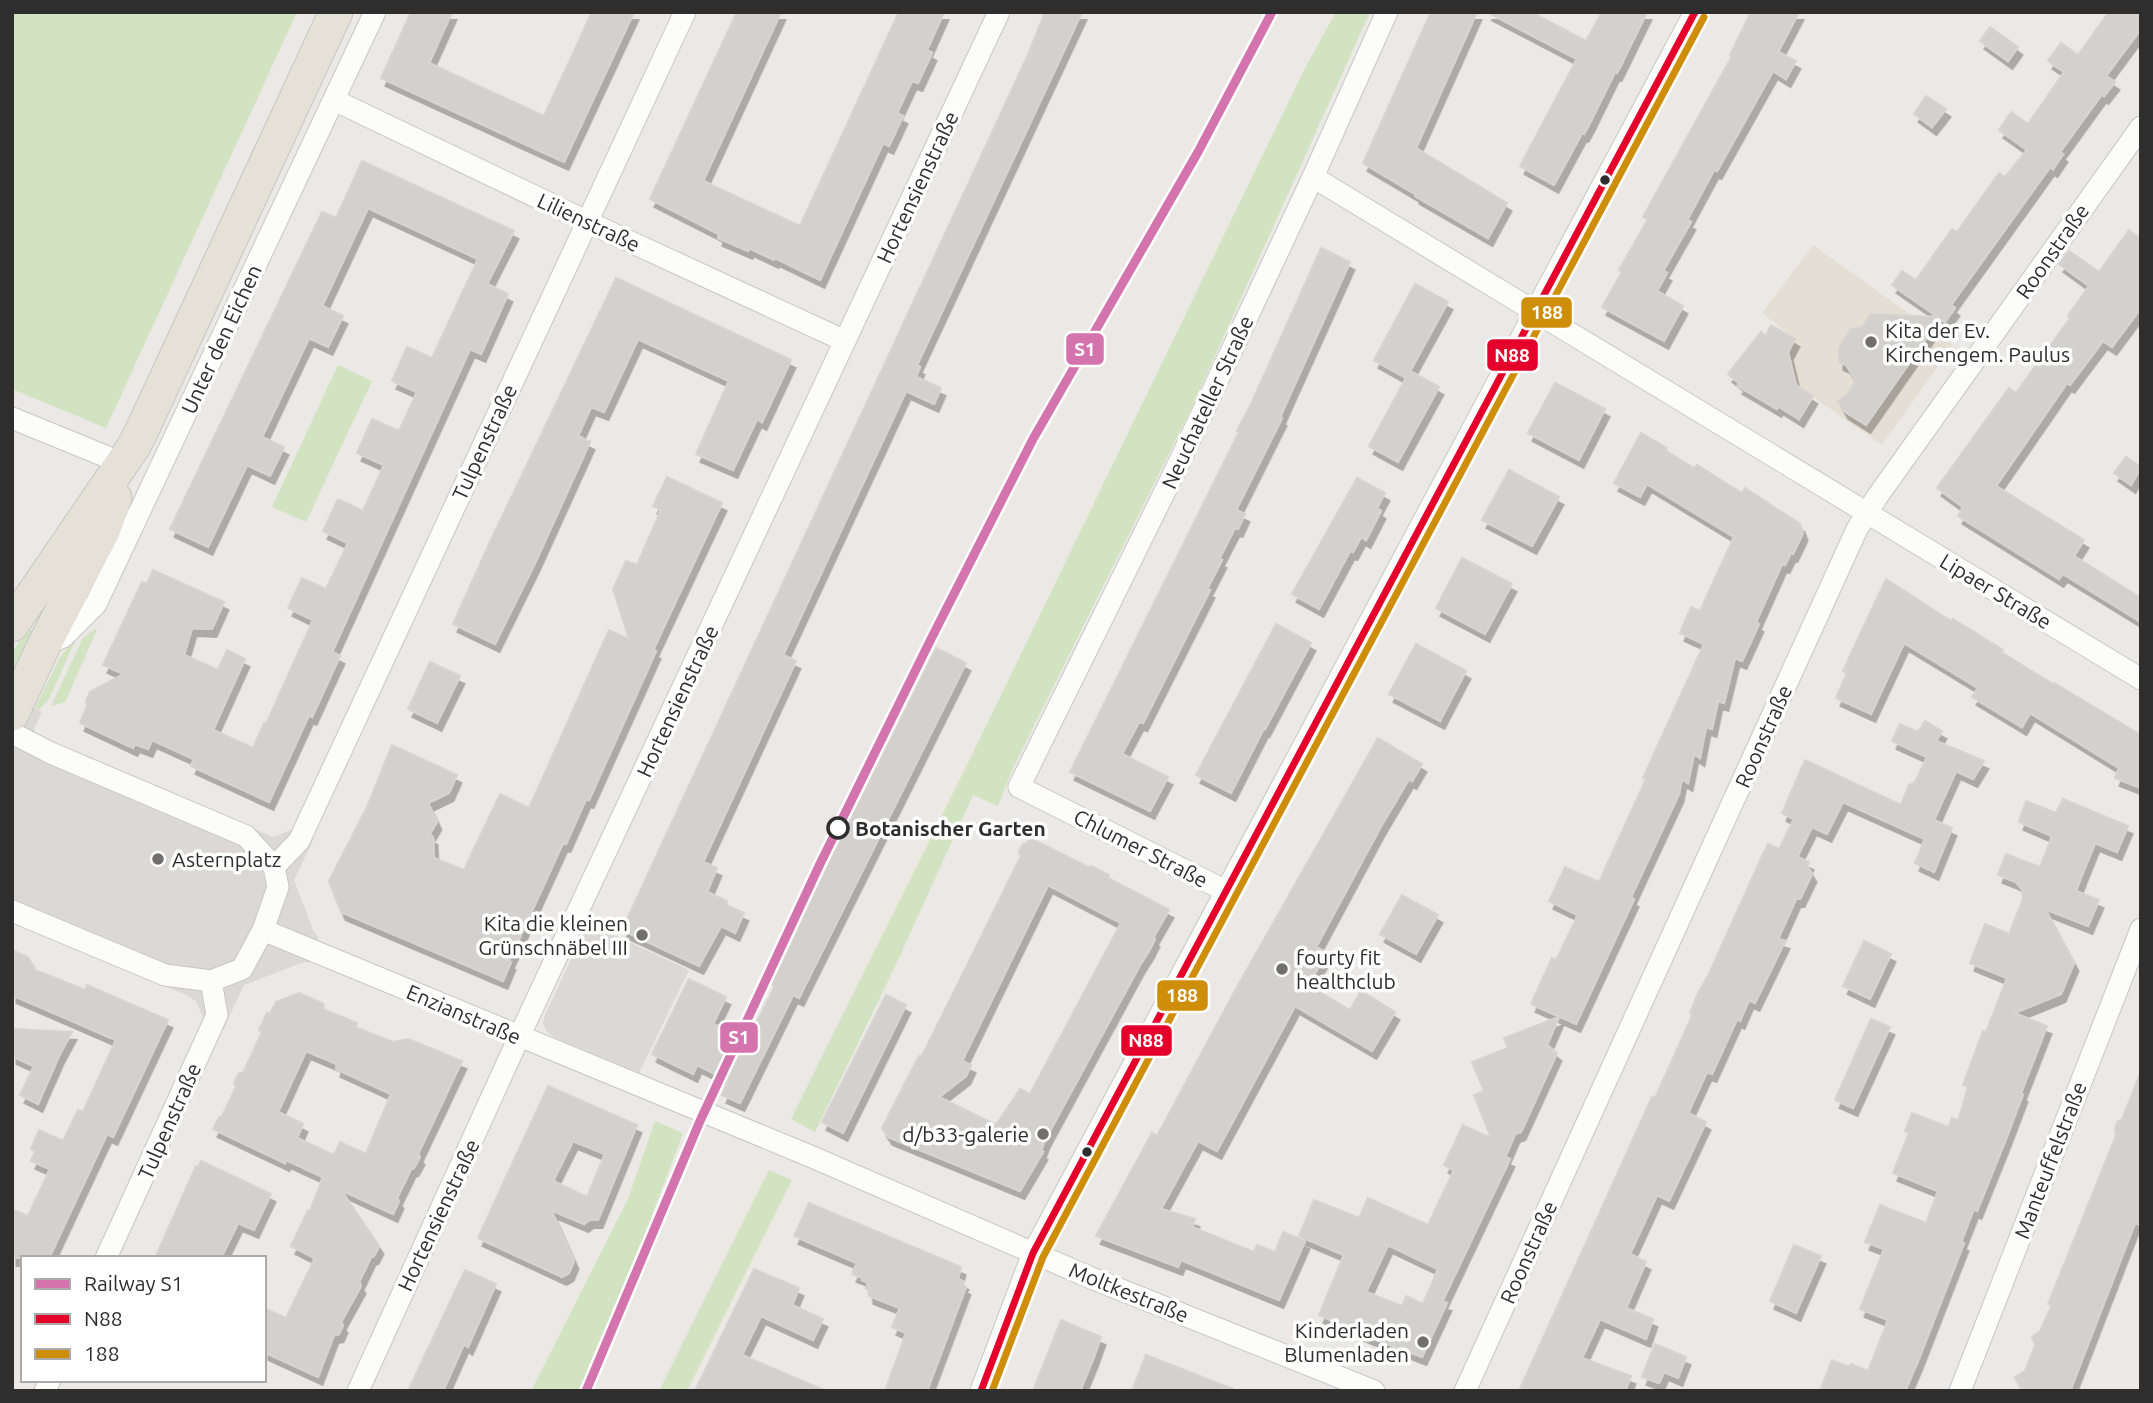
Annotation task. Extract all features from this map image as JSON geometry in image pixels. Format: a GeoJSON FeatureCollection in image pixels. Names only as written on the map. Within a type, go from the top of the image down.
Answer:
{"type":"FeatureCollection","features":[{"type":"Feature","properties":{"kind":"main road","name":"Unter den Eichen"},"geometry":{"type":"LineString","coordinates":[[12,714],[103,531],[128,455],[336,12]]}},
{"type":"Feature","properties":{"kind":"main road","name":"Unter den Eichen"},"geometry":{"type":"LineString","coordinates":[[12,625],[128,455]]}},
{"type":"Feature","properties":{"kind":"street","name":"Unter den Eichen"},"geometry":{"type":"LineString","coordinates":[[44,645],[63,637],[96,604],[375,12]]}},
{"type":"Feature","properties":{"kind":"street","name":"Tulpenstraße"},"geometry":{"type":"LineString","coordinates":[[274,867],[299,841],[685,12]]}},
{"type":"Feature","properties":{"kind":"street","name":"Hortensienstraße"},"geometry":{"type":"LineString","coordinates":[[358,1391],[519,1037],[999,12]]}},
{"type":"Feature","properties":{"kind":"street","name":"Neuchateller Straße"},"geometry":{"type":"LineString","coordinates":[[1019,787],[1175,471],[1387,12]]}},
{"type":"Feature","properties":{"kind":"street"},"geometry":{"type":"LineString","coordinates":[[981,1391],[1033,1252],[1695,12]]}},
{"type":"Feature","properties":{"kind":"street","name":"Lilienstraße"},"geometry":{"type":"LineString","coordinates":[[334,100],[587,222],[845,341]]}},
{"type":"Feature","properties":{"kind":"street","name":"Roonstraße"},"geometry":{"type":"LineString","coordinates":[[1465,1391],[1857,529],[2141,127]]}},
{"type":"Feature","properties":{"kind":"street","name":"Lipaer Straße"},"geometry":{"type":"LineString","coordinates":[[1313,177],[2141,679]]}},
{"type":"Feature","properties":{"kind":"street"},"geometry":{"type":"LineString","coordinates":[[12,418],[128,455]]}},
{"type":"Feature","properties":{"kind":"street"},"geometry":{"type":"LineString","coordinates":[[12,733],[246,835],[274,867],[278,887],[262,930],[242,969],[211,981],[166,975],[12,911]]}},
{"type":"Feature","properties":{"kind":"street","name":"Chlumer Straße"},"geometry":{"type":"LineString","coordinates":[[1019,787],[1226,891]]}},
{"type":"Feature","properties":{"kind":"street","name":"Manteuffelstraße"},"geometry":{"type":"LineString","coordinates":[[1960,1391],[2141,929]]}},
{"type":"Feature","properties":{"kind":"street","name":"Enzianstraße"},"geometry":{"type":"LineString","coordinates":[[262,930],[810,1156]]}},
{"type":"Feature","properties":{"kind":"street","name":"Tulpenstraße"},"geometry":{"type":"LineString","coordinates":[[107,1256],[217,1015],[211,981]]}},
{"type":"Feature","properties":{"kind":"street","name":"Moltkestraße"},"geometry":{"type":"LineString","coordinates":[[810,1156],[1033,1252],[1374,1391]]}},
{"type":"Feature","properties":{"kind":"shaded area","name":"Kita der Ev. Kirchengem. Paulus"},"geometry":{"type":"Polygon","coordinates":[[[1813,245],[1953,345],[1882,445],[1796,385],[1788,352],[1795,339],[1762,313],[1813,245]]]}},
{"type":"Feature","properties":{"kind":"shaded area","name":"Asternplatz"},"geometry":{"type":"Polygon","coordinates":[[[12,698],[42,712],[34,729],[37,736],[273,837],[293,829],[314,838],[294,880],[313,930],[319,938],[309,963],[304,962],[244,985],[224,1028],[203,1018],[196,1001],[184,994],[12,922],[12,698]]]}},
{"type":"Feature","properties":{"kind":"shaded area"},"geometry":{"type":"Polygon","coordinates":[[[588,923],[689,970],[639,1073],[555,1038],[547,1032],[543,1023],[588,923]]]}},
{"type":"Feature","properties":{"kind":"green space"},"geometry":{"type":"Polygon","coordinates":[[[12,12],[297,12],[106,428],[12,389],[12,12]]]}},
{"type":"Feature","properties":{"kind":"green space"},"geometry":{"type":"Polygon","coordinates":[[[1336,12],[1370,12],[1191,409],[1013,768],[998,806],[973,795],[899,958],[815,1132],[791,1119],[973,753],[1304,70],[1336,12]]]}},
{"type":"Feature","properties":{"kind":"green space"},"geometry":{"type":"Polygon","coordinates":[[[338,365],[372,381],[306,522],[272,507],[338,365]]]}},
{"type":"Feature","properties":{"kind":"green space"},"geometry":{"type":"Polygon","coordinates":[[[28,628],[36,632],[12,682],[12,653],[28,628]]]}},
{"type":"Feature","properties":{"kind":"green space"},"geometry":{"type":"Polygon","coordinates":[[[97,630],[65,702],[51,706],[83,638],[97,630]]]}},
{"type":"Feature","properties":{"kind":"green space"},"geometry":{"type":"Polygon","coordinates":[[[77,637],[49,699],[39,710],[35,708],[60,657],[77,637]]]}},
{"type":"Feature","properties":{"kind":"green space"},"geometry":{"type":"Polygon","coordinates":[[[655,1121],[683,1133],[621,1297],[581,1391],[531,1391],[628,1199],[655,1121]]]}},
{"type":"Feature","properties":{"kind":"green space"},"geometry":{"type":"Polygon","coordinates":[[[769,1170],[792,1180],[687,1391],[659,1391],[769,1170]]]}},
{"type":"Feature","properties":{"kind":"building"},"geometry":{"type":"Polygon","coordinates":[[[411,12],[452,12],[429,63],[544,116],[592,12],[634,12],[564,162],[381,78],[411,12]]]}},
{"type":"Feature","properties":{"kind":"building"},"geometry":{"type":"Polygon","coordinates":[[[737,12],[781,12],[703,181],[800,226],[899,12],[944,12],[927,50],[932,53],[918,83],[912,81],[897,113],[903,116],[889,146],[883,143],[820,280],[775,258],[774,260],[749,248],[748,251],[718,238],[719,234],[650,199],[737,12]]]}},
{"type":"Feature","properties":{"kind":"building"},"geometry":{"type":"Polygon","coordinates":[[[1045,12],[1082,12],[917,365],[920,367],[916,377],[941,388],[934,404],[906,391],[783,655],[796,661],[703,862],[717,868],[707,892],[744,913],[735,933],[721,926],[699,966],[622,930],[1027,57],[1045,12]]]}},
{"type":"Feature","properties":{"kind":"building"},"geometry":{"type":"Polygon","coordinates":[[[1431,12],[1477,12],[1416,148],[1507,203],[1488,238],[1363,163],[1431,12]]]}},
{"type":"Feature","properties":{"kind":"building"},"geometry":{"type":"Polygon","coordinates":[[[1487,12],[1531,12],[1586,41],[1602,12],[1647,12],[1617,73],[1615,72],[1590,123],[1554,185],[1520,166],[1577,59],[1487,12]]]}},
{"type":"Feature","properties":{"kind":"building"},"geometry":{"type":"Polygon","coordinates":[[[1751,12],[1799,12],[1778,52],[1796,61],[1786,79],[1773,71],[1687,220],[1691,222],[1663,271],[1667,273],[1657,291],[1683,306],[1664,341],[1602,307],[1648,219],[1643,217],[1732,56],[1730,55],[1751,12]]]}},
{"type":"Feature","properties":{"kind":"building"},"geometry":{"type":"Polygon","coordinates":[[[2109,12],[2141,12],[2141,29],[2106,76],[2115,82],[2104,96],[2102,94],[2060,152],[2063,154],[2053,169],[2050,167],[1951,305],[1955,308],[1945,322],[1940,319],[1866,425],[1844,411],[1838,401],[1848,394],[1856,380],[1846,365],[1839,362],[1839,348],[1851,329],[1862,327],[1871,314],[1938,317],[1892,285],[1902,271],[1916,280],[1952,229],[1957,232],[1999,173],[2005,177],[2027,150],[1999,130],[2011,112],[2028,124],[2064,72],[2048,61],[2061,43],[2078,55],[2109,12]]]}},
{"type":"Feature","properties":{"kind":"building"},"geometry":{"type":"Polygon","coordinates":[[[1990,27],[2018,47],[2008,61],[1980,41],[1990,27]]]}},
{"type":"Feature","properties":{"kind":"building"},"geometry":{"type":"Polygon","coordinates":[[[1926,96],[1946,109],[1932,127],[1914,114],[1926,96]]]}},
{"type":"Feature","properties":{"kind":"building"},"geometry":{"type":"Polygon","coordinates":[[[362,161],[514,231],[487,284],[508,294],[481,354],[470,349],[332,652],[340,656],[269,802],[191,766],[194,759],[152,740],[148,749],[135,744],[133,748],[80,723],[90,692],[124,674],[103,665],[142,582],[147,584],[153,570],[224,602],[212,629],[192,628],[184,655],[218,670],[227,650],[245,659],[213,730],[253,748],[264,723],[266,724],[313,620],[288,608],[302,578],[326,589],[348,543],[323,531],[338,499],[363,511],[384,465],[357,453],[372,419],[399,431],[417,392],[392,381],[407,347],[432,358],[478,259],[368,208],[322,306],[343,316],[328,347],[309,338],[262,437],[284,447],[270,476],[247,465],[208,547],[170,529],[322,212],[336,218],[362,161]]]}},
{"type":"Feature","properties":{"kind":"building"},"geometry":{"type":"Polygon","coordinates":[[[2129,230],[2141,239],[2141,308],[2112,347],[2103,341],[2070,385],[2067,383],[1996,486],[2084,540],[2074,556],[2141,598],[2141,622],[2063,574],[2059,579],[1958,516],[1963,507],[1937,488],[2009,388],[2016,393],[2070,318],[2068,316],[2089,286],[2059,264],[2069,251],[2099,272],[2129,230]]]}},
{"type":"Feature","properties":{"kind":"building"},"geometry":{"type":"Polygon","coordinates":[[[1321,248],[1350,262],[1280,417],[1282,418],[1236,510],[1245,514],[1219,559],[1222,560],[1207,589],[1210,590],[1143,723],[1139,722],[1122,754],[1168,777],[1150,811],[1070,772],[1239,432],[1237,431],[1321,248]]]}},
{"type":"Feature","properties":{"kind":"building"},"geometry":{"type":"Polygon","coordinates":[[[616,278],[791,360],[762,422],[757,419],[733,470],[696,454],[729,381],[638,339],[604,412],[591,407],[578,436],[590,442],[495,644],[453,624],[616,278]]]}},
{"type":"Feature","properties":{"kind":"building"},"geometry":{"type":"Polygon","coordinates":[[[1415,284],[1448,302],[1410,371],[1439,387],[1398,462],[1369,446],[1406,378],[1374,360],[1415,284]]]}},
{"type":"Feature","properties":{"kind":"building"},"geometry":{"type":"Polygon","coordinates":[[[1771,325],[1795,339],[1788,352],[1796,385],[1813,396],[1799,419],[1738,386],[1740,384],[1728,374],[1761,332],[1766,336],[1771,325]]]}},
{"type":"Feature","properties":{"kind":"building"},"geometry":{"type":"Polygon","coordinates":[[[1555,383],[1605,409],[1579,460],[1528,433],[1555,383]]]}},
{"type":"Feature","properties":{"kind":"building"},"geometry":{"type":"Polygon","coordinates":[[[1641,433],[1694,468],[1697,465],[1742,493],[1745,488],[1800,524],[1803,533],[1793,554],[1791,553],[1785,565],[1782,564],[1742,661],[1735,658],[1724,703],[1718,701],[1712,729],[1706,727],[1700,758],[1694,754],[1688,783],[1682,779],[1679,794],[1631,897],[1634,899],[1576,1024],[1531,1004],[1552,958],[1556,960],[1578,915],[1549,901],[1565,867],[1599,882],[1704,644],[1680,633],[1691,607],[1700,611],[1734,537],[1647,484],[1640,497],[1614,483],[1641,433]]]}},
{"type":"Feature","properties":{"kind":"building"},"geometry":{"type":"Polygon","coordinates":[[[2126,457],[2141,467],[2131,485],[2114,473],[2126,457]]]}},
{"type":"Feature","properties":{"kind":"building"},"geometry":{"type":"Polygon","coordinates":[[[1509,470],[1559,497],[1532,546],[1482,520],[1509,470]]]}},
{"type":"Feature","properties":{"kind":"building"},"geometry":{"type":"Polygon","coordinates":[[[667,477],[722,503],[653,650],[656,651],[589,800],[586,799],[566,844],[563,843],[509,961],[511,962],[503,981],[341,912],[329,881],[367,807],[392,745],[457,775],[449,793],[428,803],[437,822],[429,835],[433,837],[434,858],[464,870],[500,794],[529,808],[609,630],[629,639],[613,589],[626,561],[637,565],[661,510],[653,506],[667,477]]]}},
{"type":"Feature","properties":{"kind":"building"},"geometry":{"type":"Polygon","coordinates":[[[1357,478],[1385,493],[1377,508],[1381,511],[1366,540],[1361,537],[1353,552],[1350,551],[1319,609],[1292,594],[1357,478]]]}},
{"type":"Feature","properties":{"kind":"building"},"geometry":{"type":"Polygon","coordinates":[[[1462,558],[1512,584],[1485,634],[1436,608],[1462,558]]]}},
{"type":"Feature","properties":{"kind":"building"},"geometry":{"type":"Polygon","coordinates":[[[1886,579],[1951,621],[1953,619],[2003,650],[2001,652],[2053,684],[2141,735],[2141,788],[2115,778],[2119,768],[2030,713],[2022,727],[1972,697],[1978,688],[1904,643],[1871,714],[1836,698],[1847,673],[1843,671],[1886,579]]]}},
{"type":"Feature","properties":{"kind":"building"},"geometry":{"type":"Polygon","coordinates":[[[1276,624],[1311,643],[1231,793],[1196,775],[1276,624]]]}},
{"type":"Feature","properties":{"kind":"building"},"geometry":{"type":"Polygon","coordinates":[[[1416,644],[1466,671],[1440,721],[1389,694],[1416,644]]]}},
{"type":"Feature","properties":{"kind":"building"},"geometry":{"type":"Polygon","coordinates":[[[936,648],[966,663],[799,998],[793,995],[740,1103],[722,1095],[728,1080],[697,1065],[693,1074],[652,1054],[689,979],[726,997],[713,1024],[747,1041],[775,986],[769,983],[936,648]]]}},
{"type":"Feature","properties":{"kind":"building"},"geometry":{"type":"Polygon","coordinates":[[[430,662],[460,676],[437,723],[408,709],[430,662]]]}},
{"type":"Feature","properties":{"kind":"building"},"geometry":{"type":"Polygon","coordinates":[[[1925,721],[1942,731],[1936,741],[1984,761],[1973,779],[1956,771],[1934,820],[1952,828],[1934,872],[1915,863],[1925,839],[1843,802],[1827,834],[1812,827],[1797,857],[1809,862],[1807,866],[1812,874],[1800,899],[1796,899],[1778,939],[1785,941],[1755,1003],[1749,1000],[1740,1021],[1737,1019],[1712,1074],[1707,1072],[1688,1113],[1706,1122],[1669,1201],[1657,1195],[1630,1254],[1646,1262],[1626,1308],[1653,1319],[1646,1339],[1600,1319],[1582,1358],[1631,1376],[1625,1391],[1519,1391],[1652,1097],[1655,1098],[1693,1014],[1690,1013],[1699,991],[1763,854],[1768,844],[1779,849],[1794,819],[1782,813],[1805,760],[1901,805],[1909,785],[1915,782],[1927,757],[1892,741],[1900,724],[1918,732],[1925,721]]]}},
{"type":"Feature","properties":{"kind":"building"},"geometry":{"type":"Polygon","coordinates":[[[1378,738],[1422,764],[1412,781],[1409,779],[1380,828],[1316,947],[1327,953],[1308,985],[1350,1010],[1361,991],[1395,1012],[1372,1051],[1295,1006],[1217,1151],[1198,1141],[1161,1209],[1195,1219],[1192,1227],[1254,1252],[1257,1245],[1275,1252],[1283,1232],[1305,1241],[1279,1300],[1181,1260],[1178,1267],[1096,1236],[1152,1133],[1157,1136],[1237,987],[1378,738]]]}},
{"type":"Feature","properties":{"kind":"building"},"geometry":{"type":"Polygon","coordinates":[[[2063,799],[2128,826],[2117,852],[2095,843],[2084,870],[2076,891],[2099,900],[2088,926],[2045,909],[2074,963],[2061,994],[2014,1013],[2047,1026],[2006,1139],[1977,1211],[1974,1209],[1961,1242],[1964,1243],[1918,1361],[1905,1391],[1820,1391],[1832,1360],[1868,1371],[1888,1320],[1860,1309],[1884,1249],[1865,1242],[1880,1205],[1926,1223],[1938,1191],[1893,1173],[1909,1133],[1905,1131],[1912,1113],[1948,1127],[1952,1118],[1958,1121],[1968,1087],[1963,1085],[2007,978],[1970,963],[1985,924],[2009,934],[2023,899],[2022,889],[2016,882],[1998,875],[2006,854],[2040,867],[2052,836],[2019,822],[2026,801],[2056,813],[2063,799]]]}},
{"type":"Feature","properties":{"kind":"building"},"geometry":{"type":"Polygon","coordinates":[[[1030,838],[1090,868],[1091,866],[1169,910],[1020,1191],[888,1137],[882,1128],[919,1056],[922,1056],[1021,856],[1019,851],[1023,844],[1030,838]],[[1048,885],[962,1061],[971,1065],[966,1076],[939,1097],[996,1125],[1020,1089],[1030,1094],[1121,923],[1048,885]]]}},
{"type":"Feature","properties":{"kind":"building"},"geometry":{"type":"Polygon","coordinates":[[[1402,895],[1438,915],[1416,954],[1380,934],[1402,895]]]}},
{"type":"Feature","properties":{"kind":"building"},"geometry":{"type":"Polygon","coordinates":[[[1864,941],[1891,954],[1870,999],[1843,986],[1864,941]]]}},
{"type":"Feature","properties":{"kind":"building"},"geometry":{"type":"Polygon","coordinates":[[[12,950],[28,957],[35,970],[85,990],[87,985],[168,1020],[113,1137],[107,1134],[50,1256],[12,1258],[12,1209],[28,1216],[50,1169],[31,1161],[35,1151],[31,1149],[39,1130],[63,1141],[78,1110],[83,1112],[116,1040],[12,995],[12,950]]]}},
{"type":"Feature","properties":{"kind":"building"},"geometry":{"type":"Polygon","coordinates":[[[299,993],[324,1004],[323,1009],[357,1023],[355,1027],[393,1042],[408,1039],[462,1061],[418,1154],[420,1157],[397,1198],[399,1201],[393,1214],[341,1190],[379,1246],[359,1282],[361,1286],[341,1322],[343,1325],[339,1334],[334,1335],[318,1377],[266,1353],[266,1309],[286,1318],[315,1258],[291,1246],[308,1210],[310,1211],[323,1177],[286,1160],[285,1163],[213,1129],[236,1087],[234,1083],[239,1073],[243,1073],[250,1058],[267,1013],[270,1014],[276,1002],[299,993]],[[306,1051],[278,1112],[303,1124],[297,1138],[334,1155],[340,1142],[366,1154],[391,1094],[336,1069],[337,1064],[306,1051]]]}},
{"type":"Feature","properties":{"kind":"building"},"geometry":{"type":"Polygon","coordinates":[[[886,995],[906,1005],[843,1133],[822,1122],[886,995]]]}},
{"type":"Feature","properties":{"kind":"building"},"geometry":{"type":"Polygon","coordinates":[[[1559,1017],[1547,1045],[1557,1053],[1521,1132],[1515,1134],[1505,1157],[1510,1159],[1442,1302],[1447,1303],[1422,1357],[1319,1315],[1344,1255],[1299,1236],[1314,1200],[1359,1218],[1368,1198],[1428,1225],[1454,1170],[1444,1165],[1463,1125],[1491,1138],[1474,1095],[1484,1091],[1472,1062],[1508,1048],[1504,1038],[1559,1017]],[[1388,1245],[1366,1292],[1402,1306],[1406,1296],[1423,1304],[1438,1269],[1388,1245]]]}},
{"type":"Feature","properties":{"kind":"building"},"geometry":{"type":"Polygon","coordinates":[[[1871,1019],[1890,1027],[1853,1108],[1835,1100],[1871,1019]]]}},
{"type":"Feature","properties":{"kind":"building"},"geometry":{"type":"Polygon","coordinates":[[[12,1029],[72,1032],[38,1104],[20,1095],[34,1066],[12,1056],[12,1029]]]}},
{"type":"Feature","properties":{"kind":"building"},"geometry":{"type":"Polygon","coordinates":[[[2140,1074],[2141,1225],[2135,1223],[2070,1391],[2029,1391],[2020,1387],[2015,1377],[2025,1371],[2035,1345],[2032,1337],[2040,1331],[2052,1305],[2048,1304],[2116,1136],[2117,1122],[2122,1119],[2140,1074]]]}},
{"type":"Feature","properties":{"kind":"building"},"geometry":{"type":"Polygon","coordinates":[[[548,1086],[637,1125],[598,1220],[589,1220],[584,1224],[551,1210],[574,1261],[569,1273],[562,1277],[478,1238],[548,1086]],[[573,1141],[553,1181],[587,1197],[605,1154],[573,1141]]]}},
{"type":"Feature","properties":{"kind":"building"},"geometry":{"type":"Polygon","coordinates":[[[201,1161],[271,1194],[254,1230],[238,1223],[222,1256],[156,1256],[196,1166],[198,1167],[201,1161]]]}},
{"type":"Feature","properties":{"kind":"building"},"geometry":{"type":"Polygon","coordinates":[[[809,1203],[961,1267],[958,1279],[964,1282],[962,1285],[966,1287],[927,1391],[885,1391],[906,1333],[892,1327],[900,1308],[869,1296],[867,1282],[852,1274],[857,1263],[794,1236],[809,1203]]]}},
{"type":"Feature","properties":{"kind":"building"},"geometry":{"type":"Polygon","coordinates":[[[1794,1245],[1821,1256],[1796,1313],[1770,1301],[1794,1245]]]}},
{"type":"Feature","properties":{"kind":"building"},"geometry":{"type":"Polygon","coordinates":[[[754,1269],[799,1288],[792,1305],[823,1319],[813,1340],[761,1316],[742,1355],[826,1391],[695,1391],[754,1269]]]}},
{"type":"Feature","properties":{"kind":"building"},"geometry":{"type":"Polygon","coordinates":[[[465,1270],[496,1284],[468,1347],[464,1344],[443,1391],[408,1391],[465,1270]]]}},
{"type":"Feature","properties":{"kind":"building"},"geometry":{"type":"Polygon","coordinates":[[[1061,1320],[1101,1337],[1094,1357],[1080,1391],[1033,1391],[1061,1320]]]}},
{"type":"Feature","properties":{"kind":"building"},"geometry":{"type":"Polygon","coordinates":[[[1655,1344],[1686,1357],[1678,1378],[1664,1372],[1659,1383],[1642,1377],[1655,1344]]]}},
{"type":"Feature","properties":{"kind":"building"},"geometry":{"type":"Polygon","coordinates":[[[1146,1355],[1233,1389],[1233,1391],[1132,1391],[1146,1355]]]}},
{"type":"Feature","properties":{"kind":"rail line","name":"S1"},"geometry":{"type":"LineString","coordinates":[[586,1391],[700,1121],[819,866],[931,639],[1033,439],[1198,152],[1272,12]]}},
{"type":"Feature","properties":{"kind":"transit line","name":"N88"},"geometry":{"type":"LineString","coordinates":[[981,1391],[1033,1253],[1695,12]]}},
{"type":"Feature","properties":{"kind":"transit line","name":"188"},"geometry":{"type":"LineString","coordinates":[[992,1391],[1043,1257],[1704,17]]}},
{"type":"Feature","properties":{"kind":"place","name":"Kita der Ev. Kirchengem. Paulus"},"geometry":{"type":"Point","coordinates":[1871,342]}},
{"type":"Feature","properties":{"kind":"place","name":"Botanischer Garten"},"geometry":{"type":"Point","coordinates":[838,828]}},
{"type":"Feature","properties":{"kind":"place","name":"Asternplatz"},"geometry":{"type":"Point","coordinates":[158,859]}},
{"type":"Feature","properties":{"kind":"place","name":"Kita die kleinen Grünschnäbel III"},"geometry":{"type":"Point","coordinates":[642,935]}},
{"type":"Feature","properties":{"kind":"place","name":"fourty fit healthclub"},"geometry":{"type":"Point","coordinates":[1282,969]}},
{"type":"Feature","properties":{"kind":"place","name":"d/b33-galerie"},"geometry":{"type":"Point","coordinates":[1043,1134]}},
{"type":"Feature","properties":{"kind":"place","name":"Kinderladen Blumenladen"},"geometry":{"type":"Point","coordinates":[1423,1342]}}]}
